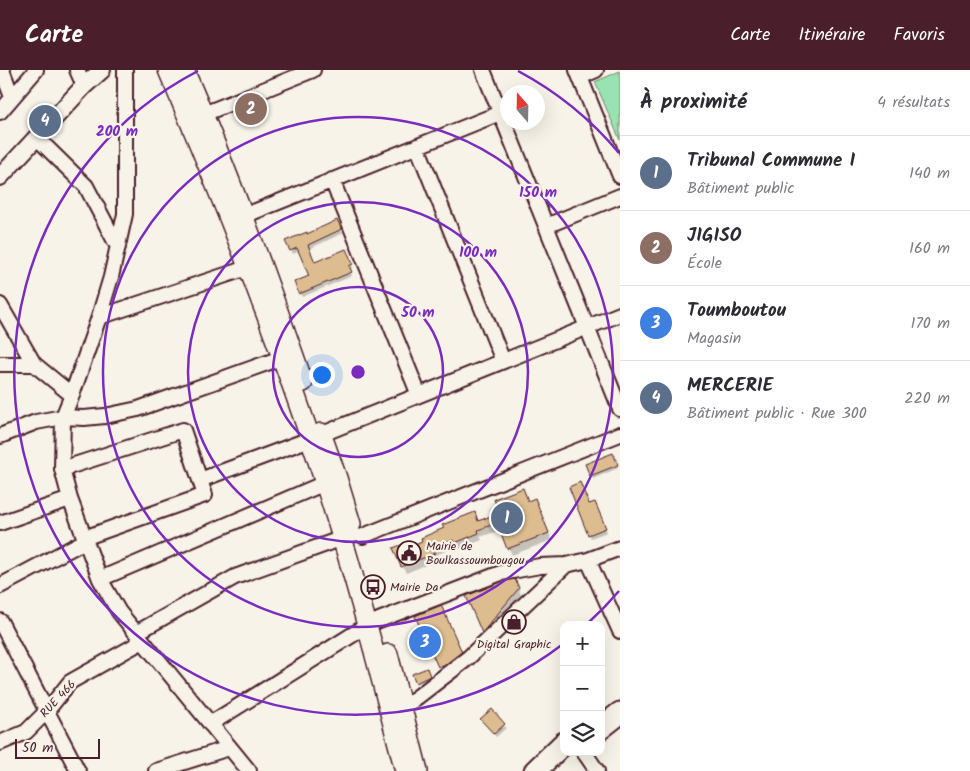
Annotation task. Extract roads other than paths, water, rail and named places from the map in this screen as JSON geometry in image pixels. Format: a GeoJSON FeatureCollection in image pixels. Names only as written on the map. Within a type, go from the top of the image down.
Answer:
{"type":"FeatureCollection","features":[{"type":"Feature","properties":{"kind":"main road"},"geometry":{"type":"LineString","coordinates":[[168,70],[196,117],[238,218],[352,536],[373,622],[405,771]]}},
{"type":"Feature","properties":{"kind":"main road"},"geometry":{"type":"LineString","coordinates":[[184,70],[196,117]]}},
{"type":"Feature","properties":{"kind":"main road"},"geometry":{"type":"LineString","coordinates":[[238,218],[250,267],[281,358],[316,437]]}},
{"type":"Feature","properties":{"kind":"main road"},"geometry":{"type":"LineString","coordinates":[[373,622],[403,708],[418,771]]}},
{"type":"Feature","properties":{"kind":"main road"},"geometry":{"type":"LineString","coordinates":[[604,711],[620,698]]}},
{"type":"Feature","properties":{"kind":"main road"},"geometry":{"type":"LineString","coordinates":[[605,725],[620,713]]}},
{"type":"Feature","properties":{"kind":"main road"},"geometry":{"type":"LineString","coordinates":[[535,771],[560,747]]}},
{"type":"Feature","properties":{"kind":"main road"},"geometry":{"type":"LineString","coordinates":[[554,771],[569,756]]}},
{"type":"Feature","properties":{"kind":"street"},"geometry":{"type":"LineString","coordinates":[[2,70],[12,97]]}},
{"type":"Feature","properties":{"kind":"street"},"geometry":{"type":"LineString","coordinates":[[0,112],[36,70]]}},
{"type":"Feature","properties":{"kind":"street"},"geometry":{"type":"LineString","coordinates":[[77,70],[84,86]]}},
{"type":"Feature","properties":{"kind":"street"},"geometry":{"type":"LineString","coordinates":[[0,177],[84,86],[102,70]]}},
{"type":"Feature","properties":{"kind":"street"},"geometry":{"type":"LineString","coordinates":[[125,70],[125,214],[99,317],[63,417],[62,469],[84,540],[100,579],[119,612],[249,771]]}},
{"type":"Feature","properties":{"kind":"street"},"geometry":{"type":"LineString","coordinates":[[196,117],[297,73],[313,70]]}},
{"type":"Feature","properties":{"kind":"street"},"geometry":{"type":"LineString","coordinates":[[238,218],[500,113],[483,70]]}},
{"type":"Feature","properties":{"kind":"street"},"geometry":{"type":"LineString","coordinates":[[596,70],[579,73],[620,176]]}},
{"type":"Feature","properties":{"kind":"street"},"geometry":{"type":"LineString","coordinates":[[507,130],[620,409]]}},
{"type":"Feature","properties":{"kind":"street"},"geometry":{"type":"LineString","coordinates":[[37,138],[86,186],[118,247]]}},
{"type":"Feature","properties":{"kind":"street"},"geometry":{"type":"LineString","coordinates":[[416,146],[503,361]]}},
{"type":"Feature","properties":{"kind":"street"},"geometry":{"type":"LineString","coordinates":[[332,180],[419,395]]}},
{"type":"Feature","properties":{"kind":"street"},"geometry":{"type":"LineString","coordinates":[[546,226],[620,196]]}},
{"type":"Feature","properties":{"kind":"street"},"geometry":{"type":"LineString","coordinates":[[99,317],[250,267]]}},
{"type":"Feature","properties":{"kind":"street"},"geometry":{"type":"LineString","coordinates":[[0,305],[34,364],[72,395]]}},
{"type":"Feature","properties":{"kind":"street"},"geometry":{"type":"LineString","coordinates":[[200,480],[316,437],[620,314]]}},
{"type":"Feature","properties":{"kind":"street"},"geometry":{"type":"LineString","coordinates":[[0,436],[36,422],[63,417],[84,418],[138,409],[281,358]]}},
{"type":"Feature","properties":{"kind":"street"},"geometry":{"type":"LineString","coordinates":[[0,364],[34,364]]}},
{"type":"Feature","properties":{"kind":"street"},"geometry":{"type":"LineString","coordinates":[[0,586],[84,540],[205,495],[183,430],[62,469]]}},
{"type":"Feature","properties":{"kind":"street","name":"RUE 466"},"geometry":{"type":"LineString","coordinates":[[0,743],[26,732],[47,711],[70,682],[235,577],[352,536],[620,434]]}},
{"type":"Feature","properties":{"kind":"street"},"geometry":{"type":"LineString","coordinates":[[100,579],[331,481]]}},
{"type":"Feature","properties":{"kind":"street"},"geometry":{"type":"LineString","coordinates":[[0,523],[70,499]]}},
{"type":"Feature","properties":{"kind":"street"},"geometry":{"type":"LineString","coordinates":[[210,724],[373,622],[501,572],[540,566],[566,565],[588,560],[620,548]]}},
{"type":"Feature","properties":{"kind":"street"},"geometry":{"type":"LineString","coordinates":[[588,560],[620,631]]}},
{"type":"Feature","properties":{"kind":"street"},"geometry":{"type":"LineString","coordinates":[[403,708],[468,658],[566,565]]}},
{"type":"Feature","properties":{"kind":"street"},"geometry":{"type":"LineString","coordinates":[[0,620],[78,771]]}},
{"type":"Feature","properties":{"kind":"street"},"geometry":{"type":"LineString","coordinates":[[156,771],[230,748]]}},
{"type":"Feature","properties":{"kind":"street"},"geometry":{"type":"LineString","coordinates":[[587,756],[597,771]]}},
{"type":"Feature","properties":{"kind":"place","name":"JIGISO"},"geometry":{"type":"Point","coordinates":[251,109]}},
{"type":"Feature","properties":{"kind":"place","name":"MERCERIE"},"geometry":{"type":"Point","coordinates":[45,121]}},
{"type":"Feature","properties":{"kind":"place","name":"Tribunal Commune I"},"geometry":{"type":"Point","coordinates":[507,518]}},
{"type":"Feature","properties":{"kind":"place","name":"Mairie de Boulkassoumbougou"},"geometry":{"type":"Point","coordinates":[409,553]}},
{"type":"Feature","properties":{"kind":"place","name":"Mairie Da"},"geometry":{"type":"Point","coordinates":[373,587]}},
{"type":"Feature","properties":{"kind":"place","name":"Digital Graphic"},"geometry":{"type":"Point","coordinates":[514,622]}},
{"type":"Feature","properties":{"kind":"place","name":"Toumboutou"},"geometry":{"type":"Point","coordinates":[425,642]}}]}
